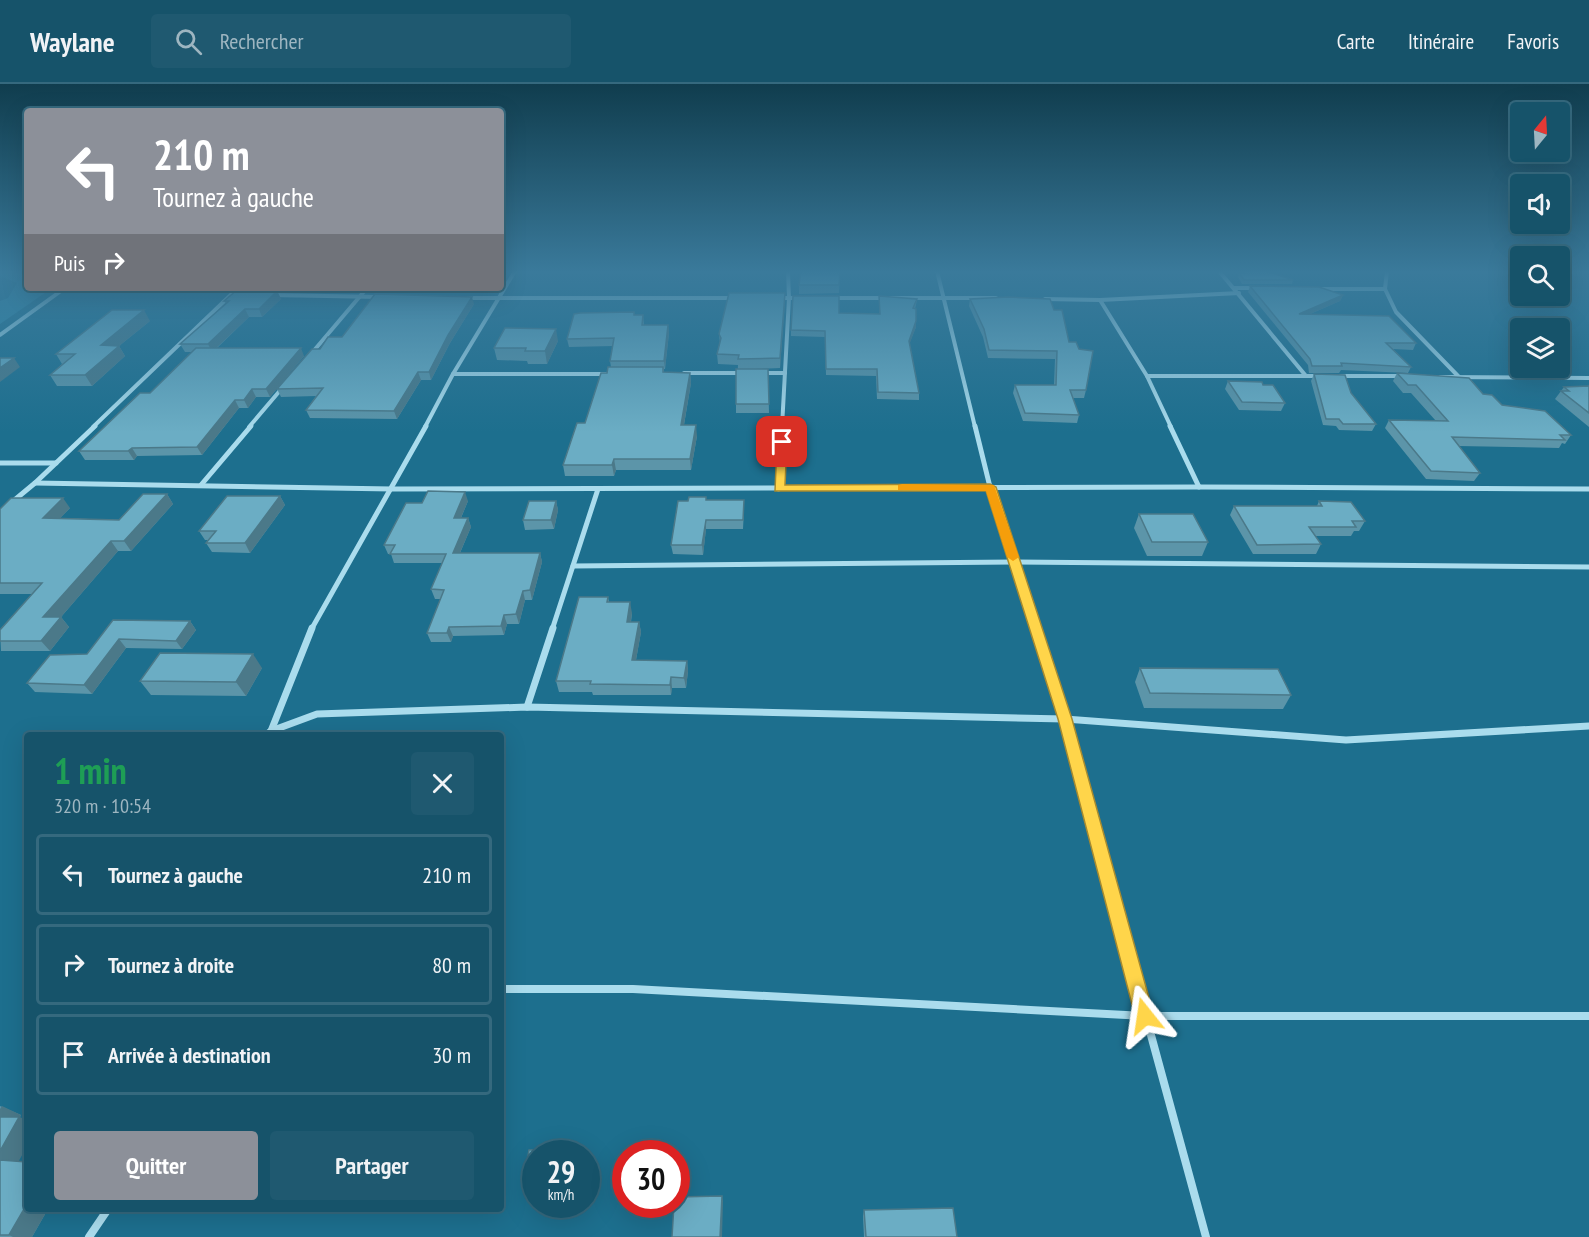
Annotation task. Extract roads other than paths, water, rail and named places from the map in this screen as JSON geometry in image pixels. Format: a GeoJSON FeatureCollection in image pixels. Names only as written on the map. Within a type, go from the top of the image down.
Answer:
{"type":"FeatureCollection","features":[{"type":"Feature","properties":{"kind":"street"},"geometry":{"type":"LineString","coordinates":[[0,335],[14,325]]}},
{"type":"Feature","properties":{"kind":"street"},"geometry":{"type":"LineString","coordinates":[[0,512],[35,483],[199,325]]}},
{"type":"Feature","properties":{"kind":"street"},"geometry":{"type":"LineString","coordinates":[[307,360],[337,325]]}},
{"type":"Feature","properties":{"kind":"street"},"geometry":{"type":"LineString","coordinates":[[268,732],[290,689],[309,633],[483,325]]}},
{"type":"Feature","properties":{"kind":"street"},"geometry":{"type":"LineString","coordinates":[[779,489],[788,325]]}},
{"type":"Feature","properties":{"kind":"street"},"geometry":{"type":"LineString","coordinates":[[951,325],[990,487],[1065,719],[1206,1237]]}},
{"type":"Feature","properties":{"kind":"street"},"geometry":{"type":"LineString","coordinates":[[1115,325],[1147,376],[1199,487]]}},
{"type":"Feature","properties":{"kind":"street"},"geometry":{"type":"LineString","coordinates":[[1265,325],[1306,376]]}},
{"type":"Feature","properties":{"kind":"street"},"geometry":{"type":"LineString","coordinates":[[1408,325],[1458,377]]}},
{"type":"Feature","properties":{"kind":"street"},"geometry":{"type":"LineString","coordinates":[[678,373],[785,373]]}},
{"type":"Feature","properties":{"kind":"street"},"geometry":{"type":"LineString","coordinates":[[453,374],[619,374]]}},
{"type":"Feature","properties":{"kind":"street"},"geometry":{"type":"LineString","coordinates":[[1147,376],[1412,376]]}},
{"type":"Feature","properties":{"kind":"street"},"geometry":{"type":"LineString","coordinates":[[1435,377],[1589,378]]}},
{"type":"Feature","properties":{"kind":"street"},"geometry":{"type":"LineString","coordinates":[[201,485],[284,387]]}},
{"type":"Feature","properties":{"kind":"street"},"geometry":{"type":"LineString","coordinates":[[0,462],[56,463]]}},
{"type":"Feature","properties":{"kind":"street"},"geometry":{"type":"LineString","coordinates":[[35,483],[392,489],[990,487],[1589,489]]}},
{"type":"Feature","properties":{"kind":"street"},"geometry":{"type":"LineString","coordinates":[[526,707],[598,489]]}},
{"type":"Feature","properties":{"kind":"street"},"geometry":{"type":"LineString","coordinates":[[573,566],[1014,562],[1589,567]]}},
{"type":"Feature","properties":{"kind":"street"},"geometry":{"type":"LineString","coordinates":[[271,732],[317,714],[526,707],[1065,719],[1346,740],[1589,726]]}},
{"type":"Feature","properties":{"kind":"street"},"geometry":{"type":"LineString","coordinates":[[504,989],[633,989],[1145,1016],[1589,1016]]}},
{"type":"Feature","properties":{"kind":"street"},"geometry":{"type":"LineString","coordinates":[[89,1237],[106,1212]]}}]}
